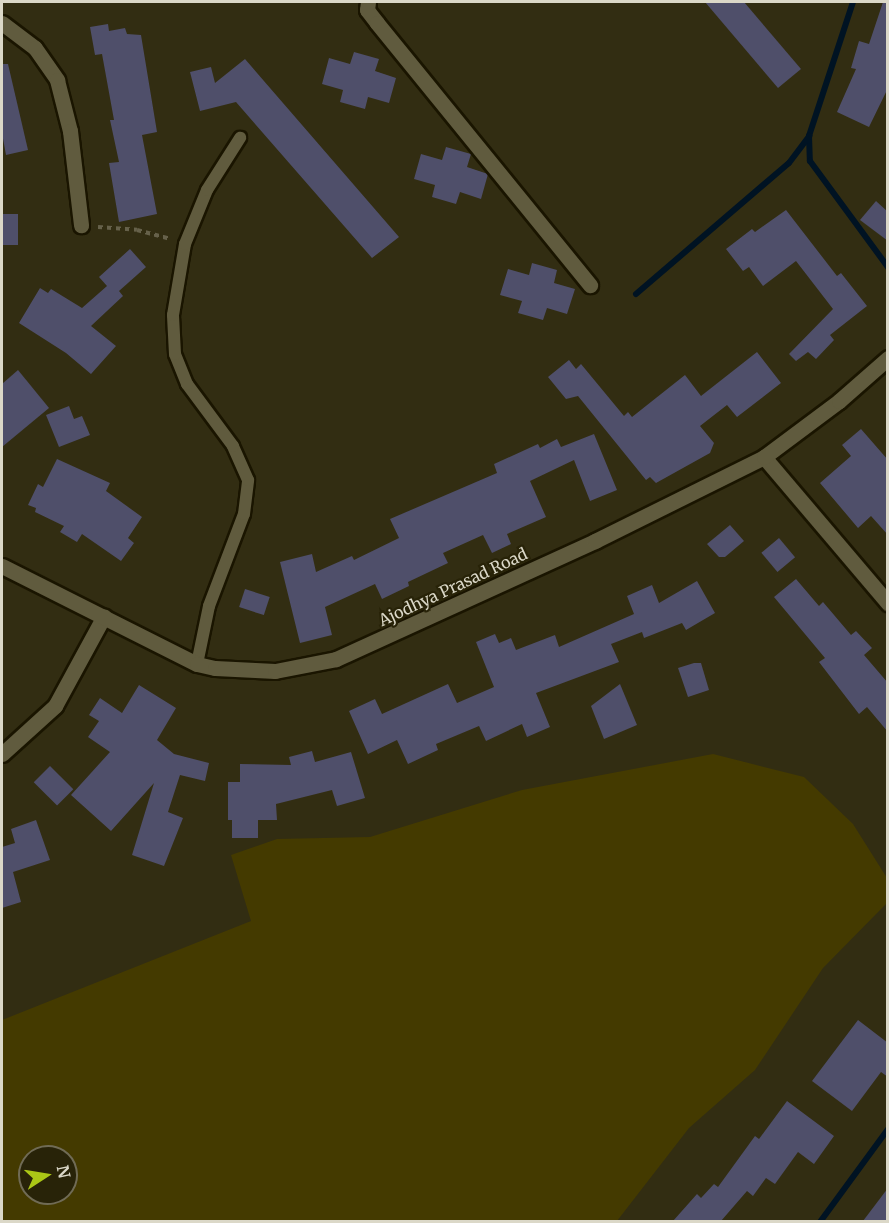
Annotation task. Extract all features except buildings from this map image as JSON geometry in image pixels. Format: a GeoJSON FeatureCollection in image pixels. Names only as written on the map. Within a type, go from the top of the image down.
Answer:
{"type":"FeatureCollection","features":[{"type":"Feature","properties":{"kind":"street"},"geometry":{"type":"LineString","coordinates":[[368,2],[367,10],[377,24],[590,285]]}},
{"type":"Feature","properties":{"kind":"street"},"geometry":{"type":"LineString","coordinates":[[2,23],[35,48],[57,80],[70,131],[81,225]]}},
{"type":"Feature","properties":{"kind":"street","name":"Ajodhya Prasad Road"},"geometry":{"type":"LineString","coordinates":[[2,566],[196,663],[215,668],[275,671],[336,659],[595,541],[764,457],[839,401],[888,358]]}},
{"type":"Feature","properties":{"kind":"street"},"geometry":{"type":"LineString","coordinates":[[764,457],[888,603]]}},
{"type":"Feature","properties":{"kind":"street"},"geometry":{"type":"LineString","coordinates":[[2,754],[55,706],[104,616]]}},
{"type":"Feature","properties":{"kind":"lane"},"geometry":{"type":"LineString","coordinates":[[196,663],[210,606],[244,514],[248,480],[233,446],[187,384],[175,354],[173,315],[186,244],[207,190],[240,138]]}},
{"type":"Feature","properties":{"kind":"path"},"geometry":{"type":"LineString","coordinates":[[81,225],[137,230],[186,244]]}},
{"type":"Feature","properties":{"kind":"shaded area"},"geometry":{"type":"Polygon","coordinates":[[[713,754],[804,777],[853,824],[887,878],[887,903],[823,968],[755,1070],[689,1128],[617,1221],[2,1221],[2,1020],[251,921],[231,855],[277,839],[370,837],[522,790],[713,754]]]}},
{"type":"Feature","properties":{"kind":"waterway"},"geometry":{"type":"LineString","coordinates":[[853,2],[809,136],[810,161],[888,267]]}},
{"type":"Feature","properties":{"kind":"waterway"},"geometry":{"type":"LineString","coordinates":[[636,294],[789,163],[809,136]]}},
{"type":"Feature","properties":{"kind":"waterway"},"geometry":{"type":"LineString","coordinates":[[820,1222],[888,1129]]}}]}
